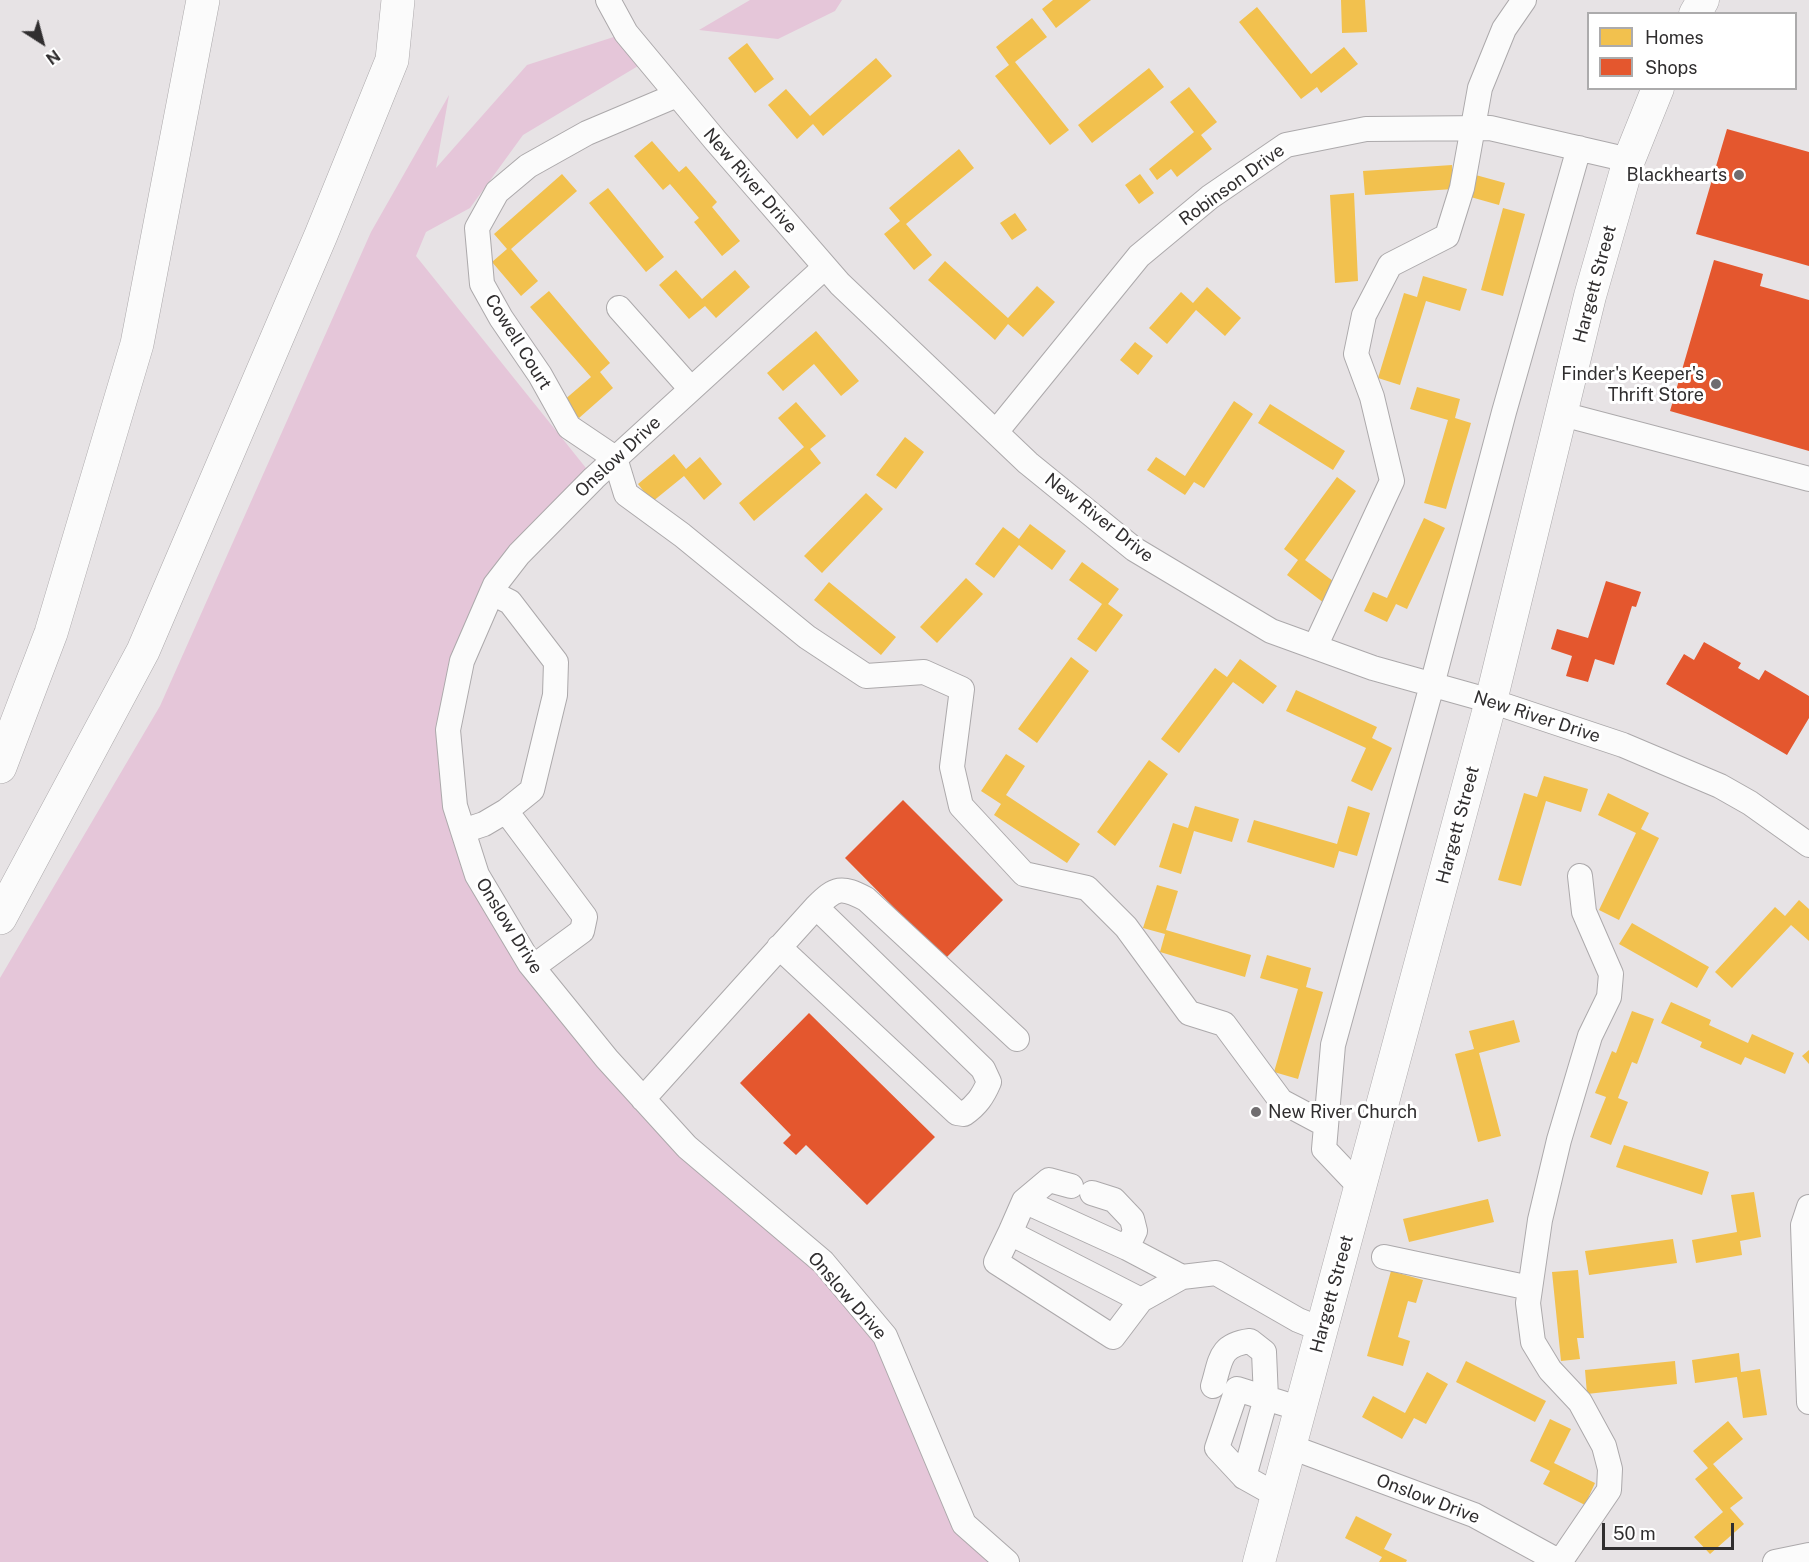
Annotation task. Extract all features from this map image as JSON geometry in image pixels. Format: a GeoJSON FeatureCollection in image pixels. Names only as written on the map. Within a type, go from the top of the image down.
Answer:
{"type":"FeatureCollection","features":[{"type":"Feature","properties":{"kind":"highway"},"geometry":{"type":"LineString","coordinates":[[0,767],[51,633],[137,344],[203,0]]}},
{"type":"Feature","properties":{"kind":"highway"},"geometry":{"type":"LineString","coordinates":[[0,918],[142,651],[321,235],[392,60],[398,0]]}},
{"type":"Feature","properties":{"kind":"main road","name":"Hargett Street"},"geometry":{"type":"LineString","coordinates":[[1260,1562],[1491,702],[1590,296],[1629,160],[1657,90]]}},
{"type":"Feature","properties":{"kind":"street","name":"New River Drive"},"geometry":{"type":"LineString","coordinates":[[608,0],[626,33],[840,284],[1028,463],[1134,549],[1271,631],[1373,668],[1620,743],[1720,786],[1750,803],[1809,845]]}},
{"type":"Feature","properties":{"kind":"street"},"geometry":{"type":"LineString","coordinates":[[1315,647],[1392,481],[1372,397],[1356,354],[1364,315],[1390,265],[1447,236],[1462,188],[1480,88],[1504,29],[1524,0]]}},
{"type":"Feature","properties":{"kind":"street","name":"Cowell Court"},"geometry":{"type":"LineString","coordinates":[[615,458],[569,427],[540,375],[501,318],[482,284],[477,228],[497,192],[528,166],[587,133],[677,95]]}},
{"type":"Feature","properties":{"kind":"street","name":"Robinson Drive"},"geometry":{"type":"LineString","coordinates":[[996,432],[1139,256],[1210,197],[1286,145],[1366,129],[1490,128],[1629,160]]}},
{"type":"Feature","properties":{"kind":"street"},"geometry":{"type":"LineString","coordinates":[[1361,1188],[1324,1149],[1333,1045],[1432,685],[1503,412],[1579,148]]}},
{"type":"Feature","properties":{"kind":"street","name":"Onslow Drive"},"geometry":{"type":"LineString","coordinates":[[825,267],[615,458],[519,554],[495,585],[462,661],[448,730],[455,806],[477,875],[533,967],[607,1059],[687,1147],[823,1262],[885,1336],[964,1524],[1007,1562]]}},
{"type":"Feature","properties":{"kind":"street"},"geometry":{"type":"LineString","coordinates":[[619,308],[691,389]]}},
{"type":"Feature","properties":{"kind":"street"},"geometry":{"type":"LineString","coordinates":[[1562,414],[1809,479]]}},
{"type":"Feature","properties":{"kind":"street"},"geometry":{"type":"LineString","coordinates":[[615,458],[626,494],[682,534],[807,637],[866,675],[924,672],[962,689],[952,767],[961,806],[1024,874],[1087,888],[1126,927],[1189,1014],[1224,1024],[1281,1101],[1326,1125]]}},
{"type":"Feature","properties":{"kind":"street"},"geometry":{"type":"LineString","coordinates":[[463,831],[483,824],[506,811],[532,790],[555,695],[556,662],[510,602],[492,593]]}},
{"type":"Feature","properties":{"kind":"street"},"geometry":{"type":"LineString","coordinates":[[506,811],[585,917],[582,931],[533,967]]}},
{"type":"Feature","properties":{"kind":"street"},"geometry":{"type":"LineString","coordinates":[[1560,1562],[1609,1490],[1610,1468],[1604,1446],[1580,1402],[1550,1370],[1533,1342],[1528,1303],[1539,1220],[1559,1140],[1590,1036],[1609,996],[1611,974],[1584,912],[1580,876]]}},
{"type":"Feature","properties":{"kind":"street"},"geometry":{"type":"LineString","coordinates":[[644,1099],[816,907],[828,895],[839,890],[849,890],[866,899],[1017,1039]]}},
{"type":"Feature","properties":{"kind":"street"},"geometry":{"type":"LineString","coordinates":[[779,947],[957,1113],[964,1114],[974,1107],[983,1096],[989,1082],[983,1069],[816,907]]}},
{"type":"Feature","properties":{"kind":"street"},"geometry":{"type":"LineString","coordinates":[[1127,1248],[1135,1231],[1132,1219],[1114,1200],[1049,1180],[1024,1201],[996,1262],[1113,1337],[1141,1300],[1182,1277],[1216,1273],[1298,1320],[1323,1330]]}},
{"type":"Feature","properties":{"kind":"street"},"geometry":{"type":"LineString","coordinates":[[1024,1201],[1127,1248],[1182,1277]]}},
{"type":"Feature","properties":{"kind":"street"},"geometry":{"type":"LineString","coordinates":[[1809,1207],[1803,1225],[1809,1402]]}},
{"type":"Feature","properties":{"kind":"street"},"geometry":{"type":"LineString","coordinates":[[1010,1233],[1141,1300]]}},
{"type":"Feature","properties":{"kind":"street"},"geometry":{"type":"LineString","coordinates":[[1384,1257],[1530,1288]]}},
{"type":"Feature","properties":{"kind":"street"},"geometry":{"type":"LineString","coordinates":[[1214,1386],[1224,1352],[1237,1343],[1251,1341],[1264,1352],[1266,1398],[1244,1477]]}},
{"type":"Feature","properties":{"kind":"street"},"geometry":{"type":"LineString","coordinates":[[1278,1496],[1244,1477],[1217,1448],[1237,1389],[1301,1409]]}},
{"type":"Feature","properties":{"kind":"street","name":"Onslow Drive"},"geometry":{"type":"LineString","coordinates":[[1291,1447],[1474,1515],[1560,1562]]}},
{"type":"Feature","properties":{"kind":"street"},"geometry":{"type":"LineString","coordinates":[[1775,1562],[1809,1555]]}},
{"type":"Feature","properties":{"kind":"shaded area"},"geometry":{"type":"Polygon","coordinates":[[[750,0],[842,0],[835,11],[778,39],[699,30],[750,0]]]}},
{"type":"Feature","properties":{"kind":"shaded area"},"geometry":{"type":"Polygon","coordinates":[[[626,33],[648,60],[523,135],[470,208],[426,232],[416,256],[594,478],[496,585],[448,730],[477,875],[607,1059],[885,1336],[964,1524],[1007,1562],[0,1562],[0,978],[160,706],[371,232],[449,95],[436,168],[527,65],[626,33]]]}},
{"type":"Feature","properties":{"kind":"building: Homes"},"geometry":{"type":"Polygon","coordinates":[[[1053,0],[1091,0],[1056,28],[1042,9],[1053,0]]]}},
{"type":"Feature","properties":{"kind":"building: Homes"},"geometry":{"type":"Polygon","coordinates":[[[1341,0],[1365,0],[1367,32],[1342,33],[1341,0]]]}},
{"type":"Feature","properties":{"kind":"building: Homes"},"geometry":{"type":"Polygon","coordinates":[[[1257,7],[1311,74],[1344,47],[1358,64],[1321,93],[1317,87],[1301,99],[1239,22],[1257,7]]]}},
{"type":"Feature","properties":{"kind":"building: Homes"},"geometry":{"type":"Polygon","coordinates":[[[1032,18],[1047,37],[1015,62],[1069,130],[1050,145],[995,76],[1009,65],[996,47],[1032,18]]]}},
{"type":"Feature","properties":{"kind":"building: Homes"},"geometry":{"type":"Polygon","coordinates":[[[747,43],[774,79],[755,93],[728,58],[747,43]]]}},
{"type":"Feature","properties":{"kind":"building: Homes"},"geometry":{"type":"Polygon","coordinates":[[[876,58],[892,76],[823,136],[813,124],[797,139],[768,105],[786,89],[810,116],[876,58]]]}},
{"type":"Feature","properties":{"kind":"building: Homes"},"geometry":{"type":"Polygon","coordinates":[[[1149,68],[1164,87],[1092,143],[1078,125],[1149,68]]]}},
{"type":"Feature","properties":{"kind":"building: Homes"},"geometry":{"type":"Polygon","coordinates":[[[1189,87],[1217,122],[1201,135],[1212,149],[1177,177],[1171,169],[1157,180],[1149,169],[1194,132],[1170,102],[1189,87]]]}},
{"type":"Feature","properties":{"kind":"building: Homes"},"geometry":{"type":"Polygon","coordinates":[[[652,141],[679,172],[686,166],[717,202],[712,207],[740,241],[722,256],[694,222],[699,218],[670,184],[663,190],[634,156],[652,141]]]}},
{"type":"Feature","properties":{"kind":"building: Homes"},"geometry":{"type":"Polygon","coordinates":[[[959,149],[974,168],[906,224],[932,255],[914,270],[884,234],[900,221],[889,208],[959,149]]]}},
{"type":"Feature","properties":{"kind":"building: Homes"},"geometry":{"type":"Polygon","coordinates":[[[1452,165],[1453,189],[1365,195],[1363,171],[1452,165]]]}},
{"type":"Feature","properties":{"kind":"building: Homes"},"geometry":{"type":"Polygon","coordinates":[[[562,174],[577,191],[511,249],[538,281],[521,296],[492,262],[507,249],[494,234],[562,174]]]}},
{"type":"Feature","properties":{"kind":"building: Homes"},"geometry":{"type":"Polygon","coordinates":[[[1140,174],[1154,193],[1139,204],[1125,185],[1140,174]]]}},
{"type":"Feature","properties":{"kind":"building: Homes"},"geometry":{"type":"Polygon","coordinates":[[[1472,174],[1505,183],[1499,205],[1467,196],[1472,174]]]}},
{"type":"Feature","properties":{"kind":"building: Homes"},"geometry":{"type":"Polygon","coordinates":[[[608,188],[664,257],[646,272],[589,203],[608,188]]]}},
{"type":"Feature","properties":{"kind":"building: Homes"},"geometry":{"type":"Polygon","coordinates":[[[1354,193],[1358,281],[1335,283],[1330,195],[1354,193]]]}},
{"type":"Feature","properties":{"kind":"building: Homes"},"geometry":{"type":"Polygon","coordinates":[[[1503,208],[1525,214],[1503,296],[1481,290],[1503,208]]]}},
{"type":"Feature","properties":{"kind":"building: Homes"},"geometry":{"type":"Polygon","coordinates":[[[1015,213],[1027,230],[1012,240],[1000,223],[1015,213]]]}},
{"type":"Feature","properties":{"kind":"building: Homes"},"geometry":{"type":"Polygon","coordinates":[[[945,261],[1008,318],[1037,286],[1055,302],[1023,337],[1008,324],[995,340],[928,280],[945,261]]]}},
{"type":"Feature","properties":{"kind":"building: Homes"},"geometry":{"type":"Polygon","coordinates":[[[676,270],[702,299],[735,270],[750,287],[716,318],[705,306],[689,319],[659,285],[676,270]]]}},
{"type":"Feature","properties":{"kind":"building: Homes"},"geometry":{"type":"Polygon","coordinates":[[[1423,276],[1467,289],[1460,311],[1426,301],[1400,385],[1378,378],[1404,293],[1417,297],[1423,276]]]}},
{"type":"Feature","properties":{"kind":"building: Homes"},"geometry":{"type":"Polygon","coordinates":[[[1207,287],[1241,318],[1225,336],[1196,310],[1167,344],[1149,328],[1181,292],[1193,303],[1207,287]]]}},
{"type":"Feature","properties":{"kind":"building: Homes"},"geometry":{"type":"Polygon","coordinates":[[[549,291],[610,363],[600,372],[613,388],[579,418],[563,401],[591,377],[530,307],[549,291]]]}},
{"type":"Feature","properties":{"kind":"building: Homes"},"geometry":{"type":"Polygon","coordinates":[[[816,331],[859,381],[841,396],[814,364],[783,391],[767,373],[816,331]]]}},
{"type":"Feature","properties":{"kind":"building: Homes"},"geometry":{"type":"Polygon","coordinates":[[[1135,342],[1153,356],[1138,375],[1120,360],[1135,342]]]}},
{"type":"Feature","properties":{"kind":"building: Homes"},"geometry":{"type":"Polygon","coordinates":[[[1417,387],[1460,399],[1455,418],[1471,423],[1446,509],[1424,503],[1448,420],[1410,409],[1417,387]]]}},
{"type":"Feature","properties":{"kind":"building: Homes"},"geometry":{"type":"Polygon","coordinates":[[[1234,401],[1253,414],[1204,488],[1194,482],[1185,495],[1147,470],[1156,457],[1185,476],[1234,401]]]}},
{"type":"Feature","properties":{"kind":"building: Homes"},"geometry":{"type":"Polygon","coordinates":[[[796,402],[826,436],[810,449],[821,463],[754,521],[739,503],[804,447],[778,418],[796,402]]]}},
{"type":"Feature","properties":{"kind":"building: Homes"},"geometry":{"type":"Polygon","coordinates":[[[1270,404],[1345,451],[1333,470],[1258,423],[1270,404]]]}},
{"type":"Feature","properties":{"kind":"building: Homes"},"geometry":{"type":"Polygon","coordinates":[[[905,437],[924,452],[896,489],[876,475],[905,437]]]}},
{"type":"Feature","properties":{"kind":"building: Homes"},"geometry":{"type":"Polygon","coordinates":[[[674,454],[686,469],[700,457],[722,484],[704,500],[684,476],[652,502],[638,484],[674,454]]]}},
{"type":"Feature","properties":{"kind":"building: Homes"},"geometry":{"type":"Polygon","coordinates":[[[1337,477],[1356,491],[1305,560],[1337,584],[1324,603],[1287,575],[1298,560],[1284,549],[1337,477]]]}},
{"type":"Feature","properties":{"kind":"building: Homes"},"geometry":{"type":"Polygon","coordinates":[[[866,493],[883,509],[822,573],[804,556],[866,493]]]}},
{"type":"Feature","properties":{"kind":"building: Homes"},"geometry":{"type":"Polygon","coordinates":[[[1424,518],[1445,528],[1407,609],[1396,604],[1387,622],[1364,611],[1373,592],[1387,598],[1424,518]]]}},
{"type":"Feature","properties":{"kind":"building: Homes"},"geometry":{"type":"Polygon","coordinates":[[[1030,524],[1066,551],[1052,570],[1019,545],[994,578],[975,564],[1003,527],[1019,539],[1030,524]]]}},
{"type":"Feature","properties":{"kind":"building: Homes"},"geometry":{"type":"Polygon","coordinates":[[[1082,562],[1119,589],[1108,604],[1123,615],[1096,652],[1077,639],[1102,604],[1069,580],[1082,562]]]}},
{"type":"Feature","properties":{"kind":"building: Homes"},"geometry":{"type":"Polygon","coordinates":[[[966,578],[983,594],[937,643],[920,627],[966,578]]]}},
{"type":"Feature","properties":{"kind":"building: Homes"},"geometry":{"type":"Polygon","coordinates":[[[829,582],[896,637],[881,655],[814,600],[829,582]]]}},
{"type":"Feature","properties":{"kind":"building: Homes"},"geometry":{"type":"Polygon","coordinates":[[[1071,657],[1089,671],[1037,743],[1018,729],[1071,657]]]}},
{"type":"Feature","properties":{"kind":"building: Homes"},"geometry":{"type":"Polygon","coordinates":[[[1240,659],[1277,686],[1263,704],[1233,682],[1179,753],[1161,739],[1215,668],[1227,677],[1240,659]]]}},
{"type":"Feature","properties":{"kind":"building: Homes"},"geometry":{"type":"Polygon","coordinates":[[[1296,690],[1377,727],[1372,738],[1392,748],[1372,791],[1351,781],[1366,748],[1286,711],[1296,690]]]}},
{"type":"Feature","properties":{"kind":"building: Homes"},"geometry":{"type":"Polygon","coordinates":[[[1006,754],[1025,766],[1006,795],[1080,844],[1067,863],[994,815],[1001,804],[981,791],[1006,754]]]}},
{"type":"Feature","properties":{"kind":"building: Homes"},"geometry":{"type":"Polygon","coordinates":[[[1149,760],[1168,774],[1115,846],[1097,832],[1149,760]]]}},
{"type":"Feature","properties":{"kind":"building: Homes"},"geometry":{"type":"Polygon","coordinates":[[[1544,776],[1588,789],[1581,812],[1546,801],[1521,886],[1498,880],[1524,793],[1537,797],[1544,776]]]}},
{"type":"Feature","properties":{"kind":"building: Homes"},"geometry":{"type":"Polygon","coordinates":[[[1608,793],[1649,813],[1641,829],[1659,838],[1619,920],[1599,910],[1636,833],[1598,815],[1608,793]]]}},
{"type":"Feature","properties":{"kind":"building: Homes"},"geometry":{"type":"Polygon","coordinates":[[[1195,806],[1239,819],[1232,842],[1194,831],[1181,874],[1159,867],[1173,823],[1188,828],[1195,806]]]}},
{"type":"Feature","properties":{"kind":"building: Homes"},"geometry":{"type":"Polygon","coordinates":[[[1348,806],[1370,813],[1357,856],[1339,851],[1334,868],[1247,842],[1254,820],[1337,844],[1348,806]]]}},
{"type":"Feature","properties":{"kind":"building: Homes"},"geometry":{"type":"Polygon","coordinates":[[[1157,885],[1178,891],[1166,930],[1251,955],[1245,977],[1160,952],[1165,934],[1143,928],[1157,885]]]}},
{"type":"Feature","properties":{"kind":"building: Homes"},"geometry":{"type":"Polygon","coordinates":[[[1799,900],[1809,909],[1809,941],[1791,925],[1732,988],[1715,972],[1775,907],[1785,916],[1799,900]]]}},
{"type":"Feature","properties":{"kind":"building: Homes"},"geometry":{"type":"Polygon","coordinates":[[[1632,923],[1709,967],[1697,988],[1619,944],[1632,923]]]}},
{"type":"Feature","properties":{"kind":"building: Homes"},"geometry":{"type":"Polygon","coordinates":[[[1267,955],[1311,968],[1306,987],[1323,992],[1298,1079],[1274,1072],[1298,989],[1260,978],[1267,955]]]}},
{"type":"Feature","properties":{"kind":"building: Homes"},"geometry":{"type":"Polygon","coordinates":[[[1671,1002],[1711,1020],[1709,1025],[1748,1043],[1752,1034],[1794,1053],[1785,1074],[1745,1057],[1741,1065],[1700,1047],[1702,1042],[1661,1023],[1671,1002]]]}},
{"type":"Feature","properties":{"kind":"building: Homes"},"geometry":{"type":"Polygon","coordinates":[[[1632,1011],[1654,1019],[1637,1064],[1632,1062],[1618,1098],[1628,1102],[1611,1145],[1590,1137],[1606,1097],[1595,1093],[1612,1051],[1616,1053],[1632,1011]]]}},
{"type":"Feature","properties":{"kind":"building: Homes"},"geometry":{"type":"Polygon","coordinates":[[[1514,1020],[1520,1042],[1479,1053],[1501,1136],[1478,1142],[1455,1054],[1474,1049],[1469,1031],[1514,1020]]]}},
{"type":"Feature","properties":{"kind":"building: Homes"},"geometry":{"type":"Polygon","coordinates":[[[1809,1050],[1809,1064],[1802,1056],[1809,1050]]]}},
{"type":"Feature","properties":{"kind":"building: Homes"},"geometry":{"type":"Polygon","coordinates":[[[1624,1145],[1709,1172],[1702,1195],[1616,1167],[1624,1145]]]}},
{"type":"Feature","properties":{"kind":"building: Homes"},"geometry":{"type":"Polygon","coordinates":[[[1754,1192],[1761,1237],[1740,1241],[1742,1255],[1696,1263],[1692,1240],[1737,1232],[1731,1195],[1754,1192]]]}},
{"type":"Feature","properties":{"kind":"building: Homes"},"geometry":{"type":"Polygon","coordinates":[[[1488,1199],[1494,1222],[1409,1242],[1403,1219],[1488,1199]]]}},
{"type":"Feature","properties":{"kind":"building: Homes"},"geometry":{"type":"Polygon","coordinates":[[[1673,1239],[1677,1263],[1589,1275],[1585,1251],[1673,1239]]]}},
{"type":"Feature","properties":{"kind":"building: Homes"},"geometry":{"type":"Polygon","coordinates":[[[1578,1270],[1584,1338],[1577,1338],[1580,1359],[1561,1361],[1552,1272],[1578,1270]]]}},
{"type":"Feature","properties":{"kind":"building: Homes"},"geometry":{"type":"Polygon","coordinates":[[[1391,1271],[1423,1280],[1416,1303],[1408,1301],[1398,1337],[1410,1341],[1403,1366],[1367,1356],[1391,1271]]]}},
{"type":"Feature","properties":{"kind":"building: Homes"},"geometry":{"type":"Polygon","coordinates":[[[1739,1353],[1741,1372],[1760,1369],[1767,1415],[1743,1418],[1737,1377],[1695,1383],[1692,1360],[1739,1353]]]}},
{"type":"Feature","properties":{"kind":"building: Homes"},"geometry":{"type":"Polygon","coordinates":[[[1466,1361],[1546,1401],[1535,1422],[1456,1382],[1466,1361]]]}},
{"type":"Feature","properties":{"kind":"building: Homes"},"geometry":{"type":"Polygon","coordinates":[[[1675,1361],[1677,1384],[1587,1394],[1585,1370],[1675,1361]]]}},
{"type":"Feature","properties":{"kind":"building: Homes"},"geometry":{"type":"Polygon","coordinates":[[[1427,1372],[1448,1384],[1426,1424],[1414,1418],[1402,1439],[1362,1417],[1373,1396],[1405,1413],[1427,1372]]]}},
{"type":"Feature","properties":{"kind":"building: Homes"},"geometry":{"type":"Polygon","coordinates":[[[1550,1419],[1571,1429],[1554,1463],[1595,1483],[1585,1505],[1543,1484],[1550,1471],[1530,1461],[1550,1419]]]}},
{"type":"Feature","properties":{"kind":"building: Homes"},"geometry":{"type":"Polygon","coordinates":[[[1728,1421],[1743,1439],[1713,1464],[1743,1498],[1730,1508],[1744,1524],[1710,1554],[1694,1537],[1723,1512],[1695,1479],[1708,1468],[1693,1451],[1728,1421]]]}},
{"type":"Feature","properties":{"kind":"building: Homes"},"geometry":{"type":"Polygon","coordinates":[[[1356,1516],[1392,1534],[1384,1549],[1407,1560],[1406,1562],[1379,1562],[1382,1557],[1345,1538],[1356,1516]]]}},
{"type":"Feature","properties":{"kind":"building: Shops"},"geometry":{"type":"Polygon","coordinates":[[[1727,129],[1809,152],[1809,266],[1696,234],[1727,129]]]}},
{"type":"Feature","properties":{"kind":"building: Shops"},"geometry":{"type":"Polygon","coordinates":[[[1714,260],[1763,274],[1760,286],[1809,300],[1809,451],[1670,411],[1714,260]]]}},
{"type":"Feature","properties":{"kind":"building: Shops"},"geometry":{"type":"Polygon","coordinates":[[[1606,581],[1641,592],[1636,607],[1632,606],[1614,665],[1595,659],[1588,682],[1566,676],[1572,656],[1551,649],[1557,629],[1588,638],[1606,581]]]}},
{"type":"Feature","properties":{"kind":"building: Shops"},"geometry":{"type":"Polygon","coordinates":[[[1704,642],[1741,663],[1738,668],[1759,680],[1765,670],[1809,696],[1809,718],[1787,755],[1666,684],[1684,654],[1694,660],[1704,642]]]}},
{"type":"Feature","properties":{"kind":"building: Shops"},"geometry":{"type":"Polygon","coordinates":[[[903,800],[1003,900],[945,959],[845,858],[903,800]]]}},
{"type":"Feature","properties":{"kind":"building: Shops"},"geometry":{"type":"Polygon","coordinates":[[[809,1013],[935,1137],[867,1205],[806,1145],[796,1155],[783,1143],[791,1135],[740,1083],[809,1013]]]}},
{"type":"Feature","properties":{"kind":"place","name":"Blackhearts"},"geometry":{"type":"Point","coordinates":[1739,175]}},
{"type":"Feature","properties":{"kind":"place","name":"Finder's Keeper's Thrift Store"},"geometry":{"type":"Point","coordinates":[1716,384]}},
{"type":"Feature","properties":{"kind":"place","name":"New River Church"},"geometry":{"type":"Point","coordinates":[1256,1112]}}]}
